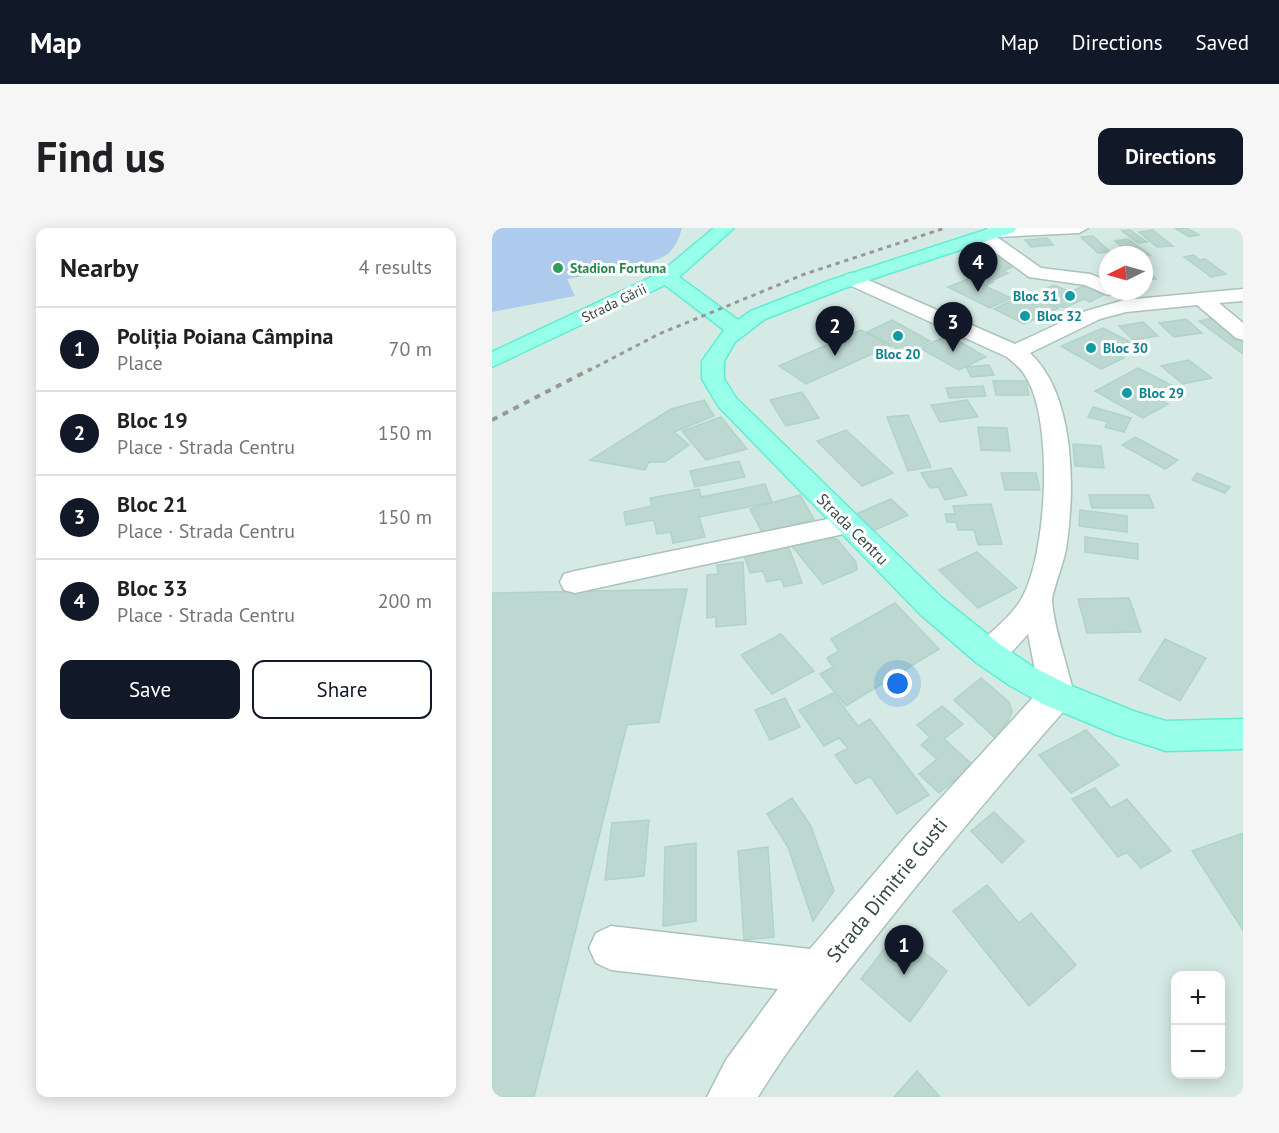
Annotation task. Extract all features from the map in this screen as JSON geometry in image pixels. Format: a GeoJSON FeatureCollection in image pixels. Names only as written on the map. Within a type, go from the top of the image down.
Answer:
{"type":"FeatureCollection","features":[{"type":"Feature","properties":{"kind":"main road","name":"Strada Gării"},"geometry":{"type":"LineString","coordinates":[[492,360],[667,277],[725,228]]}},
{"type":"Feature","properties":{"kind":"main road","name":"Strada Centru"},"geometry":{"type":"LineString","coordinates":[[995,232],[852,279],[775,308],[736,329],[718,348],[713,361],[711,370],[719,391],[727,402],[847,524],[931,606],[989,654],[1057,695],[1129,725],[1166,736],[1201,737],[1243,734]]}},
{"type":"Feature","properties":{"kind":"main road"},"geometry":{"type":"LineString","coordinates":[[667,277],[736,329]]}},
{"type":"Feature","properties":{"kind":"street"},"geometry":{"type":"LineString","coordinates":[[995,232],[1079,228]]}},
{"type":"Feature","properties":{"kind":"street"},"geometry":{"type":"LineString","coordinates":[[995,232],[1036,273],[1083,279],[1099,288]]}},
{"type":"Feature","properties":{"kind":"street"},"geometry":{"type":"LineString","coordinates":[[852,279],[1015,352],[1031,367],[1046,399],[1057,482],[1056,525],[1037,601],[1057,695]]}},
{"type":"Feature","properties":{"kind":"street"},"geometry":{"type":"LineString","coordinates":[[1153,297],[1202,299],[1243,295]]}},
{"type":"Feature","properties":{"kind":"street"},"geometry":{"type":"LineString","coordinates":[[1202,299],[1243,334]]}},
{"type":"Feature","properties":{"kind":"street"},"geometry":{"type":"LineString","coordinates":[[1015,352],[1093,315],[1110,300]]}},
{"type":"Feature","properties":{"kind":"street"},"geometry":{"type":"LineString","coordinates":[[575,582],[847,524]]}},
{"type":"Feature","properties":{"kind":"street"},"geometry":{"type":"LineString","coordinates":[[989,654],[1037,601]]}},
{"type":"Feature","properties":{"kind":"street","name":"Strada Dimitrie Gusti"},"geometry":{"type":"LineString","coordinates":[[731,1097],[751,1062],[820,972],[958,804],[1057,695]]}},
{"type":"Feature","properties":{"kind":"street"},"geometry":{"type":"LineString","coordinates":[[611,948],[820,972]]}},
{"type":"Feature","properties":{"kind":"shaded area"},"geometry":{"type":"Polygon","coordinates":[[[492,228],[1243,228],[1243,1097],[492,1097],[492,228]]]}},
{"type":"Feature","properties":{"kind":"shaded area","name":"Stadion Fortuna"},"geometry":{"type":"Polygon","coordinates":[[[492,228],[682,228],[674,248],[662,258],[621,269],[567,279],[575,296],[492,312],[492,228]]]}},
{"type":"Feature","properties":{"kind":"building"},"geometry":{"type":"Polygon","coordinates":[[[1175,228],[1187,228],[1199,235],[1189,237],[1175,228]]]}},
{"type":"Feature","properties":{"kind":"building"},"geometry":{"type":"Polygon","coordinates":[[[1130,230],[1147,242],[1138,243],[1122,231],[1130,230]]]}},
{"type":"Feature","properties":{"kind":"building"},"geometry":{"type":"Polygon","coordinates":[[[1153,230],[1173,246],[1157,247],[1139,232],[1153,230]]]}},
{"type":"Feature","properties":{"kind":"building"},"geometry":{"type":"Polygon","coordinates":[[[1093,236],[1104,246],[1099,246],[1098,253],[1081,237],[1093,236]]]}},
{"type":"Feature","properties":{"kind":"building"},"geometry":{"type":"Polygon","coordinates":[[[1047,238],[1053,245],[1031,247],[1025,240],[1047,238]]]}},
{"type":"Feature","properties":{"kind":"building"},"geometry":{"type":"Polygon","coordinates":[[[1128,239],[1138,246],[1121,246],[1115,241],[1128,239]]]}},
{"type":"Feature","properties":{"kind":"building"},"geometry":{"type":"Polygon","coordinates":[[[999,253],[1021,263],[1003,271],[1008,273],[993,280],[974,271],[984,267],[976,263],[999,253]]]}},
{"type":"Feature","properties":{"kind":"building"},"geometry":{"type":"Polygon","coordinates":[[[1194,255],[1199,260],[1205,259],[1226,274],[1211,277],[1184,257],[1194,255]]]}},
{"type":"Feature","properties":{"kind":"building"},"geometry":{"type":"Polygon","coordinates":[[[977,275],[993,282],[985,286],[1011,298],[990,308],[948,287],[977,275]]]}},
{"type":"Feature","properties":{"kind":"building","name":"Bloc 31"},"geometry":{"type":"Polygon","coordinates":[[[1054,285],[1070,292],[1086,285],[1099,290],[1099,297],[1090,302],[1084,299],[1064,308],[1034,294],[1054,285]]]}},
{"type":"Feature","properties":{"kind":"building","name":"Bloc 32"},"geometry":{"type":"Polygon","coordinates":[[[1035,296],[1059,308],[1024,324],[994,309],[1014,299],[1021,303],[1035,296]]]}},
{"type":"Feature","properties":{"kind":"building"},"geometry":{"type":"Polygon","coordinates":[[[1216,317],[1243,337],[1243,354],[1199,321],[1216,317]]]}},
{"type":"Feature","properties":{"kind":"building"},"geometry":{"type":"Polygon","coordinates":[[[1186,319],[1202,333],[1174,337],[1159,323],[1186,319]]]}},
{"type":"Feature","properties":{"kind":"building","name":"Bloc 20"},"geometry":{"type":"Polygon","coordinates":[[[892,320],[930,341],[905,353],[867,332],[892,320]]]}},
{"type":"Feature","properties":{"kind":"building"},"geometry":{"type":"Polygon","coordinates":[[[1143,322],[1158,336],[1133,340],[1119,326],[1143,322]]]}},
{"type":"Feature","properties":{"kind":"building","name":"Bloc 30"},"geometry":{"type":"Polygon","coordinates":[[[1103,328],[1130,342],[1111,351],[1124,358],[1101,369],[1061,346],[1103,328]]]}},
{"type":"Feature","properties":{"kind":"building"},"geometry":{"type":"Polygon","coordinates":[[[861,330],[890,346],[806,384],[779,366],[861,330]]]}},
{"type":"Feature","properties":{"kind":"building"},"geometry":{"type":"Polygon","coordinates":[[[948,335],[986,357],[959,370],[920,348],[948,335]]]}},
{"type":"Feature","properties":{"kind":"building"},"geometry":{"type":"Polygon","coordinates":[[[1189,360],[1212,378],[1183,384],[1161,366],[1189,360]]]}},
{"type":"Feature","properties":{"kind":"building"},"geometry":{"type":"Polygon","coordinates":[[[989,365],[994,375],[971,377],[966,367],[989,365]]]}},
{"type":"Feature","properties":{"kind":"building","name":"Bloc 29"},"geometry":{"type":"Polygon","coordinates":[[[1138,368],[1171,385],[1151,395],[1168,404],[1143,418],[1095,391],[1138,368]]]}},
{"type":"Feature","properties":{"kind":"building"},"geometry":{"type":"Polygon","coordinates":[[[993,381],[1026,381],[1029,395],[996,395],[993,381]]]}},
{"type":"Feature","properties":{"kind":"building"},"geometry":{"type":"Polygon","coordinates":[[[983,386],[986,396],[949,398],[946,388],[983,386]]]}},
{"type":"Feature","properties":{"kind":"building"},"geometry":{"type":"Polygon","coordinates":[[[802,392],[819,418],[786,426],[770,400],[802,392]]]}},
{"type":"Feature","properties":{"kind":"building"},"geometry":{"type":"Polygon","coordinates":[[[704,400],[714,416],[674,432],[689,445],[665,462],[649,462],[645,470],[590,460],[671,409],[704,400]]]}},
{"type":"Feature","properties":{"kind":"building"},"geometry":{"type":"Polygon","coordinates":[[[967,400],[978,417],[940,422],[931,405],[967,400]]]}},
{"type":"Feature","properties":{"kind":"building"},"geometry":{"type":"Polygon","coordinates":[[[1093,407],[1131,418],[1124,432],[1105,427],[1108,422],[1088,417],[1093,407]]]}},
{"type":"Feature","properties":{"kind":"building"},"geometry":{"type":"Polygon","coordinates":[[[908,415],[931,467],[908,471],[887,417],[908,415]]]}},
{"type":"Feature","properties":{"kind":"building"},"geometry":{"type":"Polygon","coordinates":[[[721,417],[747,449],[706,460],[682,431],[721,417]]]}},
{"type":"Feature","properties":{"kind":"building"},"geometry":{"type":"Polygon","coordinates":[[[978,427],[1007,428],[1010,451],[981,450],[978,427]]]}},
{"type":"Feature","properties":{"kind":"building"},"geometry":{"type":"Polygon","coordinates":[[[846,430],[893,473],[862,486],[817,441],[846,430]]]}},
{"type":"Feature","properties":{"kind":"building"},"geometry":{"type":"Polygon","coordinates":[[[1135,437],[1178,460],[1165,469],[1122,445],[1135,437]]]}},
{"type":"Feature","properties":{"kind":"building"},"geometry":{"type":"Polygon","coordinates":[[[1073,444],[1101,446],[1104,468],[1075,466],[1073,444]]]}},
{"type":"Feature","properties":{"kind":"building"},"geometry":{"type":"Polygon","coordinates":[[[739,461],[745,477],[695,487],[690,471],[739,461]]]}},
{"type":"Feature","properties":{"kind":"building"},"geometry":{"type":"Polygon","coordinates":[[[951,468],[967,495],[945,500],[938,487],[930,488],[921,473],[951,468]]]}},
{"type":"Feature","properties":{"kind":"building"},"geometry":{"type":"Polygon","coordinates":[[[1001,473],[1036,473],[1040,490],[1005,490],[1001,473]]]}},
{"type":"Feature","properties":{"kind":"building"},"geometry":{"type":"Polygon","coordinates":[[[1197,473],[1230,487],[1225,493],[1192,480],[1197,473]]]}},
{"type":"Feature","properties":{"kind":"building"},"geometry":{"type":"Polygon","coordinates":[[[765,484],[772,502],[699,517],[705,537],[673,543],[671,532],[657,534],[654,520],[626,525],[624,512],[652,506],[650,498],[699,489],[701,497],[765,484]]]}},
{"type":"Feature","properties":{"kind":"building"},"geometry":{"type":"Polygon","coordinates":[[[800,495],[814,519],[763,534],[750,509],[800,495]]]}},
{"type":"Feature","properties":{"kind":"building"},"geometry":{"type":"Polygon","coordinates":[[[1089,495],[1149,495],[1154,508],[1092,508],[1089,495]]]}},
{"type":"Feature","properties":{"kind":"building"},"geometry":{"type":"Polygon","coordinates":[[[891,499],[908,515],[873,531],[856,514],[891,499]]]}},
{"type":"Feature","properties":{"kind":"building"},"geometry":{"type":"Polygon","coordinates":[[[991,504],[1002,544],[978,545],[974,530],[958,530],[956,522],[947,522],[945,514],[955,514],[953,506],[991,504]]]}},
{"type":"Feature","properties":{"kind":"building"},"geometry":{"type":"Polygon","coordinates":[[[1080,510],[1127,516],[1127,532],[1079,526],[1080,510]]]}},
{"type":"Feature","properties":{"kind":"building"},"geometry":{"type":"Polygon","coordinates":[[[821,537],[837,539],[856,562],[857,570],[823,584],[791,545],[821,537]]]}},
{"type":"Feature","properties":{"kind":"building"},"geometry":{"type":"Polygon","coordinates":[[[1085,537],[1138,544],[1138,559],[1085,552],[1085,537]]]}},
{"type":"Feature","properties":{"kind":"building"},"geometry":{"type":"Polygon","coordinates":[[[787,543],[802,583],[784,587],[781,579],[767,582],[763,571],[750,573],[743,552],[787,543]]]}},
{"type":"Feature","properties":{"kind":"building"},"geometry":{"type":"Polygon","coordinates":[[[977,552],[1017,588],[978,608],[939,570],[977,552]]]}},
{"type":"Feature","properties":{"kind":"building"},"geometry":{"type":"Polygon","coordinates":[[[743,562],[746,624],[716,627],[716,617],[707,618],[707,575],[718,574],[717,565],[743,562]]]}},
{"type":"Feature","properties":{"kind":"building"},"geometry":{"type":"Polygon","coordinates":[[[687,589],[659,722],[627,725],[534,1097],[492,1097],[492,593],[687,589]]]}},
{"type":"Feature","properties":{"kind":"building"},"geometry":{"type":"Polygon","coordinates":[[[1129,598],[1141,632],[1087,633],[1078,599],[1129,598]]]}},
{"type":"Feature","properties":{"kind":"building"},"geometry":{"type":"Polygon","coordinates":[[[895,603],[939,649],[846,706],[820,674],[833,667],[827,658],[839,651],[831,639],[895,603]]]}},
{"type":"Feature","properties":{"kind":"building"},"geometry":{"type":"Polygon","coordinates":[[[781,634],[814,671],[772,694],[741,655],[781,634]]]}},
{"type":"Feature","properties":{"kind":"building"},"geometry":{"type":"Polygon","coordinates":[[[1165,639],[1206,658],[1180,701],[1139,680],[1165,639]]]}},
{"type":"Feature","properties":{"kind":"building"},"geometry":{"type":"Polygon","coordinates":[[[981,678],[1009,702],[1012,712],[1008,721],[994,737],[954,700],[981,678]]]}},
{"type":"Feature","properties":{"kind":"building"},"geometry":{"type":"Polygon","coordinates":[[[833,693],[858,726],[870,719],[929,795],[897,814],[870,776],[856,784],[835,755],[848,748],[839,738],[824,746],[799,710],[833,693]]]}},
{"type":"Feature","properties":{"kind":"building"},"geometry":{"type":"Polygon","coordinates":[[[785,698],[800,727],[770,740],[755,710],[785,698]]]}},
{"type":"Feature","properties":{"kind":"building"},"geometry":{"type":"Polygon","coordinates":[[[942,706],[963,724],[944,739],[973,765],[939,793],[919,774],[937,759],[921,745],[930,737],[917,725],[942,706]]]}},
{"type":"Feature","properties":{"kind":"building"},"geometry":{"type":"Polygon","coordinates":[[[1086,730],[1119,765],[1071,793],[1039,755],[1086,730]]]}},
{"type":"Feature","properties":{"kind":"building"},"geometry":{"type":"Polygon","coordinates":[[[1095,788],[1111,808],[1127,799],[1171,851],[1141,868],[1127,852],[1118,857],[1072,799],[1095,788]]]}},
{"type":"Feature","properties":{"kind":"building"},"geometry":{"type":"Polygon","coordinates":[[[792,798],[811,826],[834,891],[813,921],[788,847],[767,814],[792,798]]]}},
{"type":"Feature","properties":{"kind":"building"},"geometry":{"type":"Polygon","coordinates":[[[994,812],[1024,841],[1002,863],[971,831],[994,812]]]}},
{"type":"Feature","properties":{"kind":"building"},"geometry":{"type":"Polygon","coordinates":[[[649,820],[644,876],[605,880],[612,823],[649,820]]]}},
{"type":"Feature","properties":{"kind":"building"},"geometry":{"type":"Polygon","coordinates":[[[1243,833],[1243,930],[1192,851],[1243,833]]]}},
{"type":"Feature","properties":{"kind":"building"},"geometry":{"type":"Polygon","coordinates":[[[696,843],[696,921],[663,926],[665,847],[696,843]]]}},
{"type":"Feature","properties":{"kind":"building"},"geometry":{"type":"Polygon","coordinates":[[[768,847],[774,937],[744,940],[738,851],[768,847]]]}},
{"type":"Feature","properties":{"kind":"building"},"geometry":{"type":"Polygon","coordinates":[[[987,885],[1019,923],[1031,913],[1076,965],[1029,1006],[953,911],[987,885]]]}},
{"type":"Feature","properties":{"kind":"building"},"geometry":{"type":"Polygon","coordinates":[[[898,931],[947,971],[910,1022],[861,979],[898,931]]]}},
{"type":"Feature","properties":{"kind":"building"},"geometry":{"type":"Polygon","coordinates":[[[917,1071],[940,1097],[894,1097],[917,1071]]]}},
{"type":"Feature","properties":{"kind":"railway"},"geometry":{"type":"LineString","coordinates":[[588,371],[659,334],[805,274],[945,228]]}},
{"type":"Feature","properties":{"kind":"railway"},"geometry":{"type":"LineString","coordinates":[[492,420],[591,369]]}},
{"type":"Feature","properties":{"kind":"place","name":"Stadion Fortuna"},"geometry":{"type":"Point","coordinates":[558,268]}},
{"type":"Feature","properties":{"kind":"place","name":"Bloc 33"},"geometry":{"type":"Point","coordinates":[978,292]}},
{"type":"Feature","properties":{"kind":"place","name":"Bloc 31"},"geometry":{"type":"Point","coordinates":[1070,296]}},
{"type":"Feature","properties":{"kind":"place","name":"Bloc 32"},"geometry":{"type":"Point","coordinates":[1025,316]}},
{"type":"Feature","properties":{"kind":"place","name":"Bloc 20"},"geometry":{"type":"Point","coordinates":[898,336]}},
{"type":"Feature","properties":{"kind":"place","name":"Bloc 30"},"geometry":{"type":"Point","coordinates":[1091,348]}},
{"type":"Feature","properties":{"kind":"place","name":"Bloc 21"},"geometry":{"type":"Point","coordinates":[953,352]}},
{"type":"Feature","properties":{"kind":"place","name":"Bloc 19"},"geometry":{"type":"Point","coordinates":[835,356]}},
{"type":"Feature","properties":{"kind":"place","name":"Bloc 29"},"geometry":{"type":"Point","coordinates":[1127,393]}},
{"type":"Feature","properties":{"kind":"place","name":"Poliția Poiana Câmpina"},"geometry":{"type":"Point","coordinates":[904,975]}}]}
